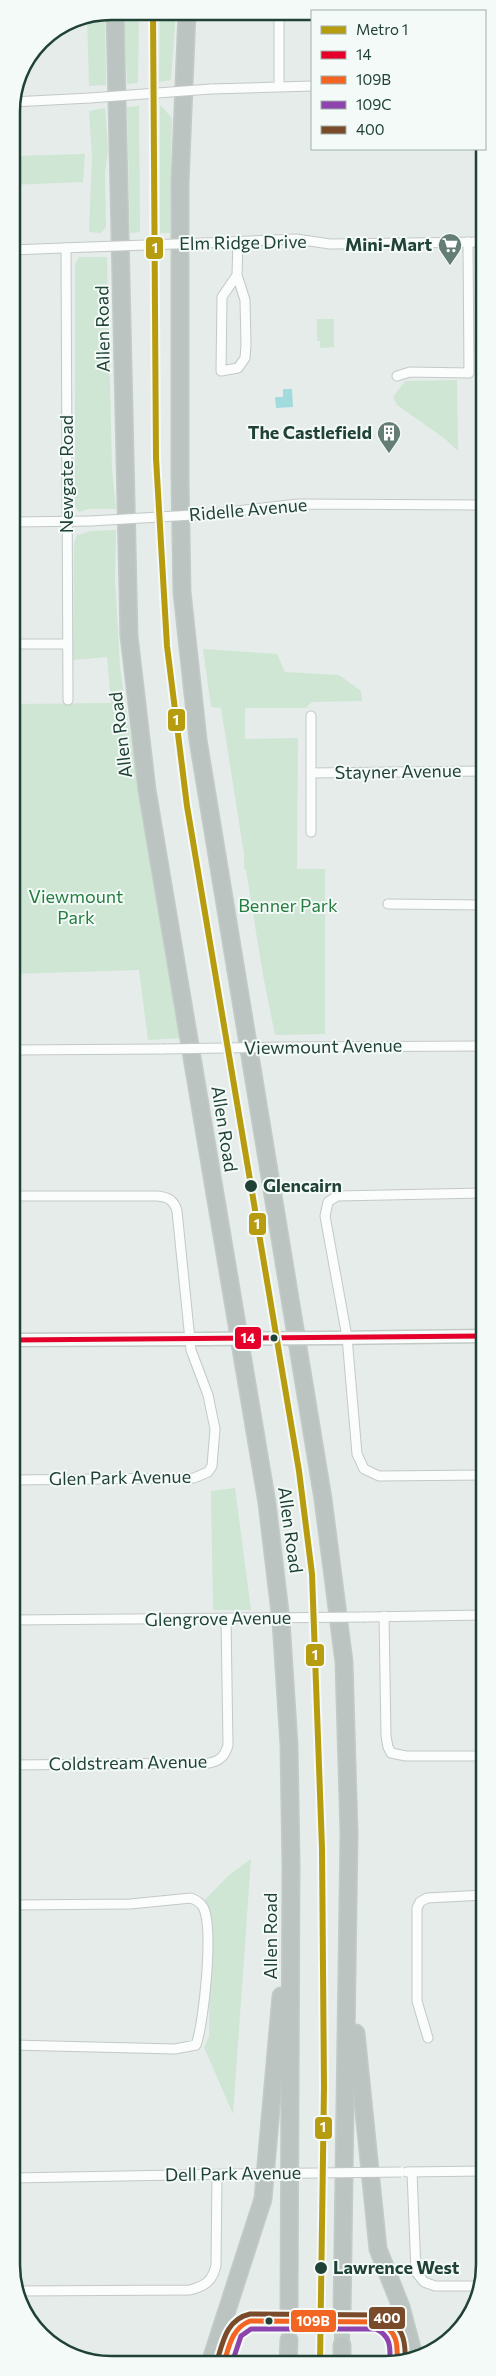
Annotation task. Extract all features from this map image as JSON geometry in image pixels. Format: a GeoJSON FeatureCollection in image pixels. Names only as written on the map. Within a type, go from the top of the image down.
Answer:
{"type":"FeatureCollection","features":[{"type":"Feature","properties":{"kind":"highway","name":"Allen Road"},"geometry":{"type":"LineString","coordinates":[[115,20],[121,202],[129,636],[147,790],[267,1503],[281,1621],[289,1745],[291,1864],[289,2314]]}},
{"type":"Feature","properties":{"kind":"highway","name":"Allen Road"},"geometry":{"type":"LineString","coordinates":[[187,20],[180,183],[182,592],[198,740],[323,1499],[344,1662],[348,1747],[348,1963],[342,2313]]}},
{"type":"Feature","properties":{"kind":"highway"},"geometry":{"type":"LineString","coordinates":[[212,2356],[263,2199],[291,1864]]}},
{"type":"Feature","properties":{"kind":"highway"},"geometry":{"type":"LineString","coordinates":[[348,1963],[378,2249],[401,2307],[413,2351]]}},
{"type":"Feature","properties":{"kind":"highway"},"geometry":{"type":"LineString","coordinates":[[401,2307],[424,2347]]}},
{"type":"Feature","properties":{"kind":"highway"},"geometry":{"type":"LineString","coordinates":[[288,2340],[288,2356]]}},
{"type":"Feature","properties":{"kind":"highway"},"geometry":{"type":"LineString","coordinates":[[342,2345],[342,2356]]}},
{"type":"Feature","properties":{"kind":"street"},"geometry":{"type":"LineString","coordinates":[[279,20],[279,86]]}},
{"type":"Feature","properties":{"kind":"street"},"geometry":{"type":"LineString","coordinates":[[21,102],[212,89],[311,86]]}},
{"type":"Feature","properties":{"kind":"street","name":"Elm Ridge Drive"},"geometry":{"type":"LineString","coordinates":[[20,250],[296,239],[324,243],[476,242]]}},
{"type":"Feature","properties":{"kind":"street"},"geometry":{"type":"LineString","coordinates":[[237,275],[222,297],[221,371],[238,368],[246,358],[245,300],[237,275],[238,241]]}},
{"type":"Feature","properties":{"kind":"street"},"geometry":{"type":"LineString","coordinates":[[397,376],[410,372],[470,373],[468,242]]}},
{"type":"Feature","properties":{"kind":"street","name":"Newgate Road"},"geometry":{"type":"LineString","coordinates":[[66,248],[68,700]]}},
{"type":"Feature","properties":{"kind":"street","name":"Ridelle Avenue"},"geometry":{"type":"LineString","coordinates":[[20,522],[91,521],[210,514],[298,504],[476,505]]}},
{"type":"Feature","properties":{"kind":"street"},"geometry":{"type":"LineString","coordinates":[[20,644],[67,644]]}},
{"type":"Feature","properties":{"kind":"street"},"geometry":{"type":"LineString","coordinates":[[311,716],[311,832]]}},
{"type":"Feature","properties":{"kind":"street","name":"Stayner Avenue"},"geometry":{"type":"LineString","coordinates":[[312,773],[476,771]]}},
{"type":"Feature","properties":{"kind":"street"},"geometry":{"type":"LineString","coordinates":[[388,904],[476,905]]}},
{"type":"Feature","properties":{"kind":"street","name":"Viewmount Avenue"},"geometry":{"type":"LineString","coordinates":[[20,1050],[476,1046]]}},
{"type":"Feature","properties":{"kind":"street"},"geometry":{"type":"LineString","coordinates":[[476,1193],[337,1196],[328,1202],[325,1216],[347,1338],[357,1454],[364,1469],[379,1476],[476,1475]]}},
{"type":"Feature","properties":{"kind":"street"},"geometry":{"type":"LineString","coordinates":[[20,1196],[157,1196],[171,1200],[177,1211],[190,1339]]}},
{"type":"Feature","properties":{"kind":"street"},"geometry":{"type":"LineString","coordinates":[[20,1340],[476,1336]]}},
{"type":"Feature","properties":{"kind":"street","name":"Glen Park Avenue"},"geometry":{"type":"LineString","coordinates":[[20,1480],[194,1478],[208,1472],[212,1466],[215,1429],[208,1395],[194,1361],[190,1339]]}},
{"type":"Feature","properties":{"kind":"street"},"geometry":{"type":"LineString","coordinates":[[384,1616],[386,1736],[388,1747],[392,1753],[406,1756],[476,1756]]}},
{"type":"Feature","properties":{"kind":"street","name":"Glengrove Avenue"},"geometry":{"type":"LineString","coordinates":[[20,1620],[476,1616]]}},
{"type":"Feature","properties":{"kind":"street","name":"Coldstream Avenue"},"geometry":{"type":"LineString","coordinates":[[20,1764],[208,1764],[217,1761],[222,1757],[228,1745],[226,1619]]}},
{"type":"Feature","properties":{"kind":"street"},"geometry":{"type":"LineString","coordinates":[[428,2038],[416,2001],[417,1908],[420,1902],[426,1898],[476,1895]]}},
{"type":"Feature","properties":{"kind":"street"},"geometry":{"type":"LineString","coordinates":[[20,1905],[130,1904],[191,1898],[204,1909],[208,1971],[203,2018],[196,2045],[175,2049],[20,2045]]}},
{"type":"Feature","properties":{"kind":"street","name":"Dell Park Avenue"},"geometry":{"type":"LineString","coordinates":[[20,2178],[476,2171]]}},
{"type":"Feature","properties":{"kind":"street"},"geometry":{"type":"LineString","coordinates":[[412,2172],[416,2272],[424,2282],[435,2286],[473,2286]]}},
{"type":"Feature","properties":{"kind":"street"},"geometry":{"type":"LineString","coordinates":[[24,2290],[190,2290],[201,2287],[214,2275],[216,2265],[217,2175]]}},
{"type":"Feature","properties":{"kind":"green space"},"geometry":{"type":"Polygon","coordinates":[[[105,20],[106,85],[89,86],[87,24],[105,20]]]}},
{"type":"Feature","properties":{"kind":"green space"},"geometry":{"type":"Polygon","coordinates":[[[124,20],[139,20],[138,83],[127,84],[124,20]]]}},
{"type":"Feature","properties":{"kind":"green space"},"geometry":{"type":"Polygon","coordinates":[[[160,20],[175,20],[171,80],[159,82],[160,20]]]}},
{"type":"Feature","properties":{"kind":"green space"},"geometry":{"type":"Polygon","coordinates":[[[160,105],[172,118],[170,233],[160,233],[160,105]]]}},
{"type":"Feature","properties":{"kind":"green space"},"geometry":{"type":"Polygon","coordinates":[[[139,106],[140,232],[130,233],[127,107],[139,106]]]}},
{"type":"Feature","properties":{"kind":"green space"},"geometry":{"type":"Polygon","coordinates":[[[105,108],[108,150],[105,173],[106,227],[101,233],[89,232],[92,156],[89,111],[105,108]]]}},
{"type":"Feature","properties":{"kind":"green space"},"geometry":{"type":"Polygon","coordinates":[[[85,154],[83,182],[20,185],[20,156],[85,154]]]}},
{"type":"Feature","properties":{"kind":"green space"},"geometry":{"type":"Polygon","coordinates":[[[79,257],[107,257],[112,469],[116,509],[88,509],[79,512],[75,506],[75,265],[79,257]]]}},
{"type":"Feature","properties":{"kind":"green space"},"geometry":{"type":"Polygon","coordinates":[[[317,319],[334,319],[334,347],[320,348],[320,341],[317,341],[317,319]]]}},
{"type":"Feature","properties":{"kind":"green space"},"geometry":{"type":"Polygon","coordinates":[[[457,380],[458,450],[397,405],[393,397],[405,381],[457,380]]]}},
{"type":"Feature","properties":{"kind":"green space","name":"Viewmount Park"},"geometry":{"type":"Polygon","coordinates":[[[116,530],[115,579],[120,666],[158,909],[173,988],[173,1004],[182,1038],[148,1040],[139,970],[20,974],[20,704],[111,703],[107,657],[73,660],[74,543],[78,533],[79,535],[90,531],[116,530]]]}},
{"type":"Feature","properties":{"kind":"green space","name":"Benner Park"},"geometry":{"type":"Polygon","coordinates":[[[203,649],[277,654],[285,672],[339,675],[361,691],[362,701],[312,702],[305,708],[245,708],[245,739],[298,738],[297,869],[325,869],[325,1034],[275,1035],[246,870],[244,869],[244,854],[221,708],[211,707],[203,649]]]}},
{"type":"Feature","properties":{"kind":"green space"},"geometry":{"type":"Polygon","coordinates":[[[235,1488],[251,1610],[213,1610],[211,1491],[235,1488]]]}},
{"type":"Feature","properties":{"kind":"green space"},"geometry":{"type":"Polygon","coordinates":[[[251,1859],[233,2114],[204,2047],[209,2037],[210,1913],[203,1902],[228,1876],[251,1859]]]}},
{"type":"Feature","properties":{"kind":"water"},"geometry":{"type":"Polygon","coordinates":[[[283,389],[292,389],[293,407],[276,408],[275,397],[283,397],[283,389]]]}},
{"type":"Feature","properties":{"kind":"tunnel"},"geometry":{"type":"LineString","coordinates":[[342,2313],[342,2345]]}},
{"type":"Feature","properties":{"kind":"tunnel"},"geometry":{"type":"LineString","coordinates":[[289,2314],[289,2340]]}},
{"type":"Feature","properties":{"kind":"metro line","name":"1"},"geometry":{"type":"LineString","coordinates":[[153,20],[156,458],[167,646],[187,806],[299,1471],[312,1574],[322,1848],[324,2087],[320,2356]]}},
{"type":"Feature","properties":{"kind":"transit line","name":"14"},"geometry":{"type":"LineString","coordinates":[[20,1340],[476,1336]]}},
{"type":"Feature","properties":{"kind":"transit line","name":"400"},"geometry":{"type":"LineString","coordinates":[[219,2356],[231,2326],[242,2317],[250,2314],[380,2315],[398,2328],[405,2345],[405,2354]]}},
{"type":"Feature","properties":{"kind":"transit line","name":"109B"},"geometry":{"type":"LineString","coordinates":[[226,2356],[235,2333],[250,2321],[378,2322],[393,2334],[397,2344],[397,2355]]}},
{"type":"Feature","properties":{"kind":"transit line","name":"109C"},"geometry":{"type":"LineString","coordinates":[[234,2356],[241,2336],[251,2329],[376,2329],[387,2339],[390,2356]]}},
{"type":"Feature","properties":{"kind":"place","name":"Mini-Mart"},"geometry":{"type":"Point","coordinates":[450,266]}},
{"type":"Feature","properties":{"kind":"place","name":"The Castlefield"},"geometry":{"type":"Point","coordinates":[389,454]}},
{"type":"Feature","properties":{"kind":"place","name":"Glencairn"},"geometry":{"type":"Point","coordinates":[251,1186]}},
{"type":"Feature","properties":{"kind":"place","name":"Lawrence West"},"geometry":{"type":"Point","coordinates":[321,2268]}}]}
